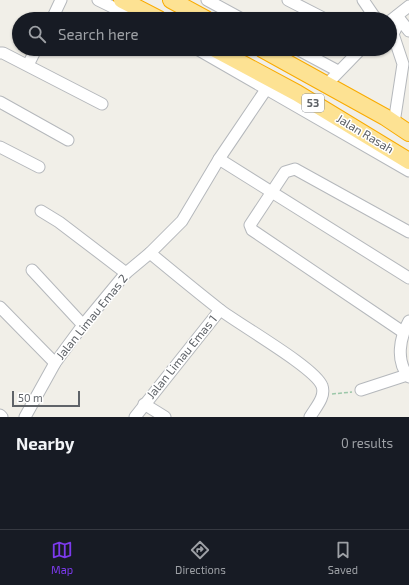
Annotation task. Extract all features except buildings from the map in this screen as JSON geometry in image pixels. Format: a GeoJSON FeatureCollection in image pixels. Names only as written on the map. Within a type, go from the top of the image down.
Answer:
{"type":"FeatureCollection","features":[{"type":"Feature","properties":{"kind":"highway"},"geometry":{"type":"LineString","coordinates":[[122,0],[145,12]]}},
{"type":"Feature","properties":{"kind":"highway"},"geometry":{"type":"LineString","coordinates":[[171,0],[193,12]]}},
{"type":"Feature","properties":{"kind":"highway","name":"Jalan Rasah"},"geometry":{"type":"LineString","coordinates":[[228,56],[298,93],[409,161]]}},
{"type":"Feature","properties":{"kind":"highway","name":"Jalan Rasah"},"geometry":{"type":"LineString","coordinates":[[275,56],[327,84],[409,133]]}},
{"type":"Feature","properties":{"kind":"street"},"geometry":{"type":"LineString","coordinates":[[55,12],[61,0]]}},
{"type":"Feature","properties":{"kind":"street"},"geometry":{"type":"LineString","coordinates":[[98,0],[123,12]]}},
{"type":"Feature","properties":{"kind":"street"},"geometry":{"type":"LineString","coordinates":[[207,0],[229,12]]}},
{"type":"Feature","properties":{"kind":"street"},"geometry":{"type":"LineString","coordinates":[[288,0],[311,12]]}},
{"type":"Feature","properties":{"kind":"street"},"geometry":{"type":"LineString","coordinates":[[363,0],[371,12]]}},
{"type":"Feature","properties":{"kind":"street"},"geometry":{"type":"LineString","coordinates":[[397,18],[409,6]]}},
{"type":"Feature","properties":{"kind":"street"},"geometry":{"type":"LineString","coordinates":[[397,20],[409,31]]}},
{"type":"Feature","properties":{"kind":"street"},"geometry":{"type":"LineString","coordinates":[[394,123],[403,64],[397,46]]}},
{"type":"Feature","properties":{"kind":"street"},"geometry":{"type":"LineString","coordinates":[[0,53],[4,53],[102,104]]}},
{"type":"Feature","properties":{"kind":"street"},"geometry":{"type":"LineString","coordinates":[[28,65],[32,56]]}},
{"type":"Feature","properties":{"kind":"street"},"geometry":{"type":"LineString","coordinates":[[210,56],[409,171]]}},
{"type":"Feature","properties":{"kind":"street"},"geometry":{"type":"LineString","coordinates":[[310,56],[338,71]]}},
{"type":"Feature","properties":{"kind":"street"},"geometry":{"type":"LineString","coordinates":[[327,84],[353,56]]}},
{"type":"Feature","properties":{"kind":"street","name":"Jalan Limau Emas 2"},"geometry":{"type":"LineString","coordinates":[[25,417],[55,363],[83,325],[126,273],[150,253],[182,221],[219,159],[267,88]]}},
{"type":"Feature","properties":{"kind":"street"},"geometry":{"type":"LineString","coordinates":[[0,102],[68,140]]}},
{"type":"Feature","properties":{"kind":"street"},"geometry":{"type":"LineString","coordinates":[[0,147],[39,167]]}},
{"type":"Feature","properties":{"kind":"street"},"geometry":{"type":"LineString","coordinates":[[219,159],[409,278]]}},
{"type":"Feature","properties":{"kind":"street"},"geometry":{"type":"LineString","coordinates":[[403,332],[252,230],[251,222],[285,172],[295,169],[409,232]]}},
{"type":"Feature","properties":{"kind":"street"},"geometry":{"type":"LineString","coordinates":[[41,211],[59,222],[126,273]]}},
{"type":"Feature","properties":{"kind":"street","name":"Jalan Limau Emas 1"},"geometry":{"type":"LineString","coordinates":[[150,253],[220,310],[302,366],[319,381],[322,394]]}},
{"type":"Feature","properties":{"kind":"street"},"geometry":{"type":"LineString","coordinates":[[32,270],[83,325]]}},
{"type":"Feature","properties":{"kind":"street"},"geometry":{"type":"LineString","coordinates":[[0,308],[55,363]]}},
{"type":"Feature","properties":{"kind":"street","name":"Jalan Limau Emas 1"},"geometry":{"type":"LineString","coordinates":[[135,417],[220,310]]}},
{"type":"Feature","properties":{"kind":"street"},"geometry":{"type":"LineString","coordinates":[[361,390],[408,376],[400,353],[403,332],[409,321]]}},
{"type":"Feature","properties":{"kind":"street"},"geometry":{"type":"LineString","coordinates":[[310,417],[322,394]]}},
{"type":"Feature","properties":{"kind":"street","name":"Jalan Limau Emas 1"},"geometry":{"type":"LineString","coordinates":[[144,404],[165,417]]}},
{"type":"Feature","properties":{"kind":"path"},"geometry":{"type":"LineString","coordinates":[[322,394],[346,394],[361,390]]}}]}
